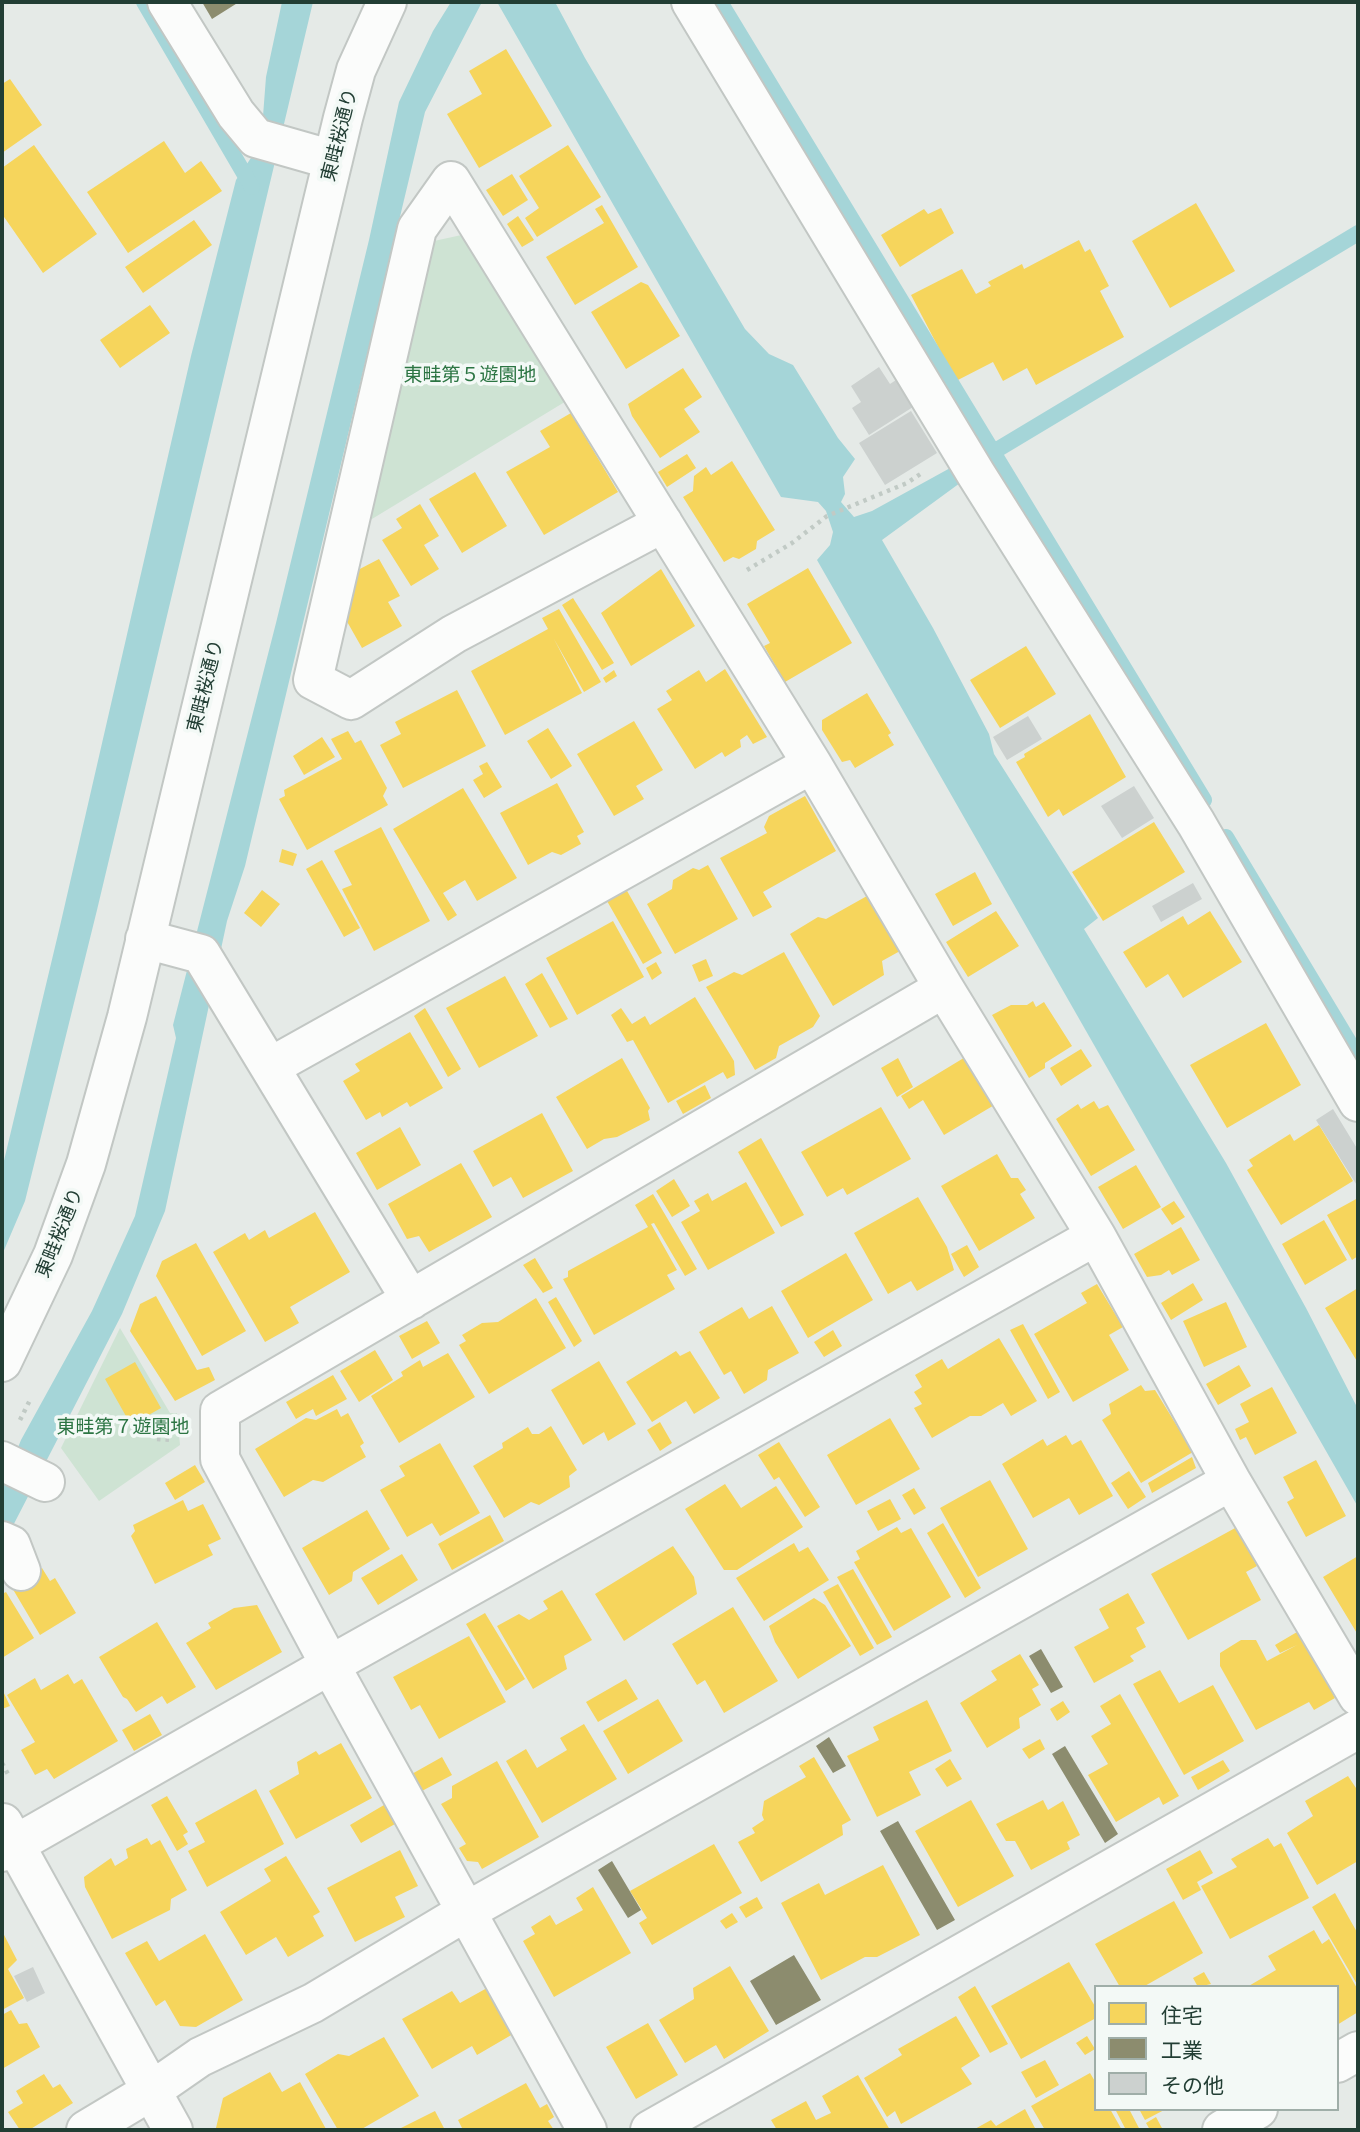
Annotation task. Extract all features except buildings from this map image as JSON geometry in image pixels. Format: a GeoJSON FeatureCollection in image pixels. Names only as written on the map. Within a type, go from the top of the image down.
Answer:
{"type":"FeatureCollection","features":[{"type":"Feature","properties":{"kind":"street"},"geometry":{"type":"LineString","coordinates":[[167,2],[236,114],[256,138],[333,160]]}},
{"type":"Feature","properties":{"kind":"street","name":"東畦桜通り"},"geometry":{"type":"LineString","coordinates":[[2,1362],[53,1255],[86,1164],[127,1017],[356,70],[387,2]]}},
{"type":"Feature","properties":{"kind":"street"},"geometry":{"type":"LineString","coordinates":[[691,2],[967,458],[1196,823],[1358,1102]]}},
{"type":"Feature","properties":{"kind":"street"},"geometry":{"type":"LineString","coordinates":[[663,523],[454,634],[351,700],[313,680],[417,229],[451,181],[663,523],[707,594],[812,764],[944,988],[1096,1236],[1231,1481],[1358,1696]]}},
{"type":"Feature","properties":{"kind":"street"},"geometry":{"type":"LineString","coordinates":[[270,1067],[812,764]]}},
{"type":"Feature","properties":{"kind":"street"},"geometry":{"type":"LineString","coordinates":[[145,939],[201,954],[411,1300]]}},
{"type":"Feature","properties":{"kind":"street"},"geometry":{"type":"LineString","coordinates":[[587,2130],[330,1665],[220,1459],[220,1411],[944,988]]}},
{"type":"Feature","properties":{"kind":"street"},"geometry":{"type":"LineString","coordinates":[[173,2130],[6,1839],[330,1665],[1096,1236]]}},
{"type":"Feature","properties":{"kind":"street"},"geometry":{"type":"LineString","coordinates":[[7,1463],[45,1482]]}},
{"type":"Feature","properties":{"kind":"street"},"geometry":{"type":"LineString","coordinates":[[86,2130],[151,2091],[200,2057],[313,2003],[467,1911],[1231,1481]]}},
{"type":"Feature","properties":{"kind":"street"},"geometry":{"type":"LineString","coordinates":[[650,2130],[1358,1729]]}},
{"type":"Feature","properties":{"kind":"street"},"geometry":{"type":"LineString","coordinates":[[1339,2062],[1358,2051]]}},
{"type":"Feature","properties":{"kind":"street"},"geometry":{"type":"LineString","coordinates":[[1222,2130],[1255,2111]]}},
{"type":"Feature","properties":{"kind":"path"},"geometry":{"type":"LineString","coordinates":[[707,594],[792,543],[827,516],[967,458]]}},
{"type":"Feature","properties":{"kind":"green space","name":"東畦第５遊園地"},"geometry":{"type":"Polygon","coordinates":[[[466,234],[568,400],[367,522],[425,243],[466,234]]]}},
{"type":"Feature","properties":{"kind":"green space","name":"東畦第７遊園地"},"geometry":{"type":"Polygon","coordinates":[[[120,1328],[170,1413],[177,1413],[180,1445],[99,1501],[61,1448],[120,1328]]]}},
{"type":"Feature","properties":{"kind":"water"},"geometry":{"type":"Polygon","coordinates":[[[282,2],[313,2],[25,1201],[2,1255],[2,1169],[191,356],[236,180],[255,152],[263,116],[266,77],[282,2]]]}},
{"type":"Feature","properties":{"kind":"water"},"geometry":{"type":"Polygon","coordinates":[[[451,2],[482,2],[425,112],[245,866],[227,921],[165,1211],[122,1314],[2,1547],[2,1487],[21,1440],[92,1311],[135,1216],[176,1038],[173,1025],[276,623],[369,240],[399,102],[433,31],[451,2]]]}},
{"type":"Feature","properties":{"kind":"water"},"geometry":{"type":"Polygon","coordinates":[[[497,2],[555,2],[585,58],[745,329],[769,354],[793,365],[838,438],[855,459],[843,477],[845,494],[841,502],[854,517],[872,511],[952,467],[960,483],[882,540],[933,628],[989,734],[994,754],[1098,918],[1084,929],[1226,1163],[1358,1409],[1358,1507],[817,560],[830,545],[833,532],[826,511],[818,502],[781,497],[497,2]]]}},
{"type":"Feature","properties":{"kind":"waterway"},"geometry":{"type":"LineString","coordinates":[[144,2],[252,187]]}},
{"type":"Feature","properties":{"kind":"waterway"},"geometry":{"type":"LineString","coordinates":[[720,2],[1204,800]]}},
{"type":"Feature","properties":{"kind":"waterway"},"geometry":{"type":"LineString","coordinates":[[985,457],[1358,233]]}},
{"type":"Feature","properties":{"kind":"waterway"},"geometry":{"type":"LineString","coordinates":[[1226,837],[1358,1057]]}}]}
